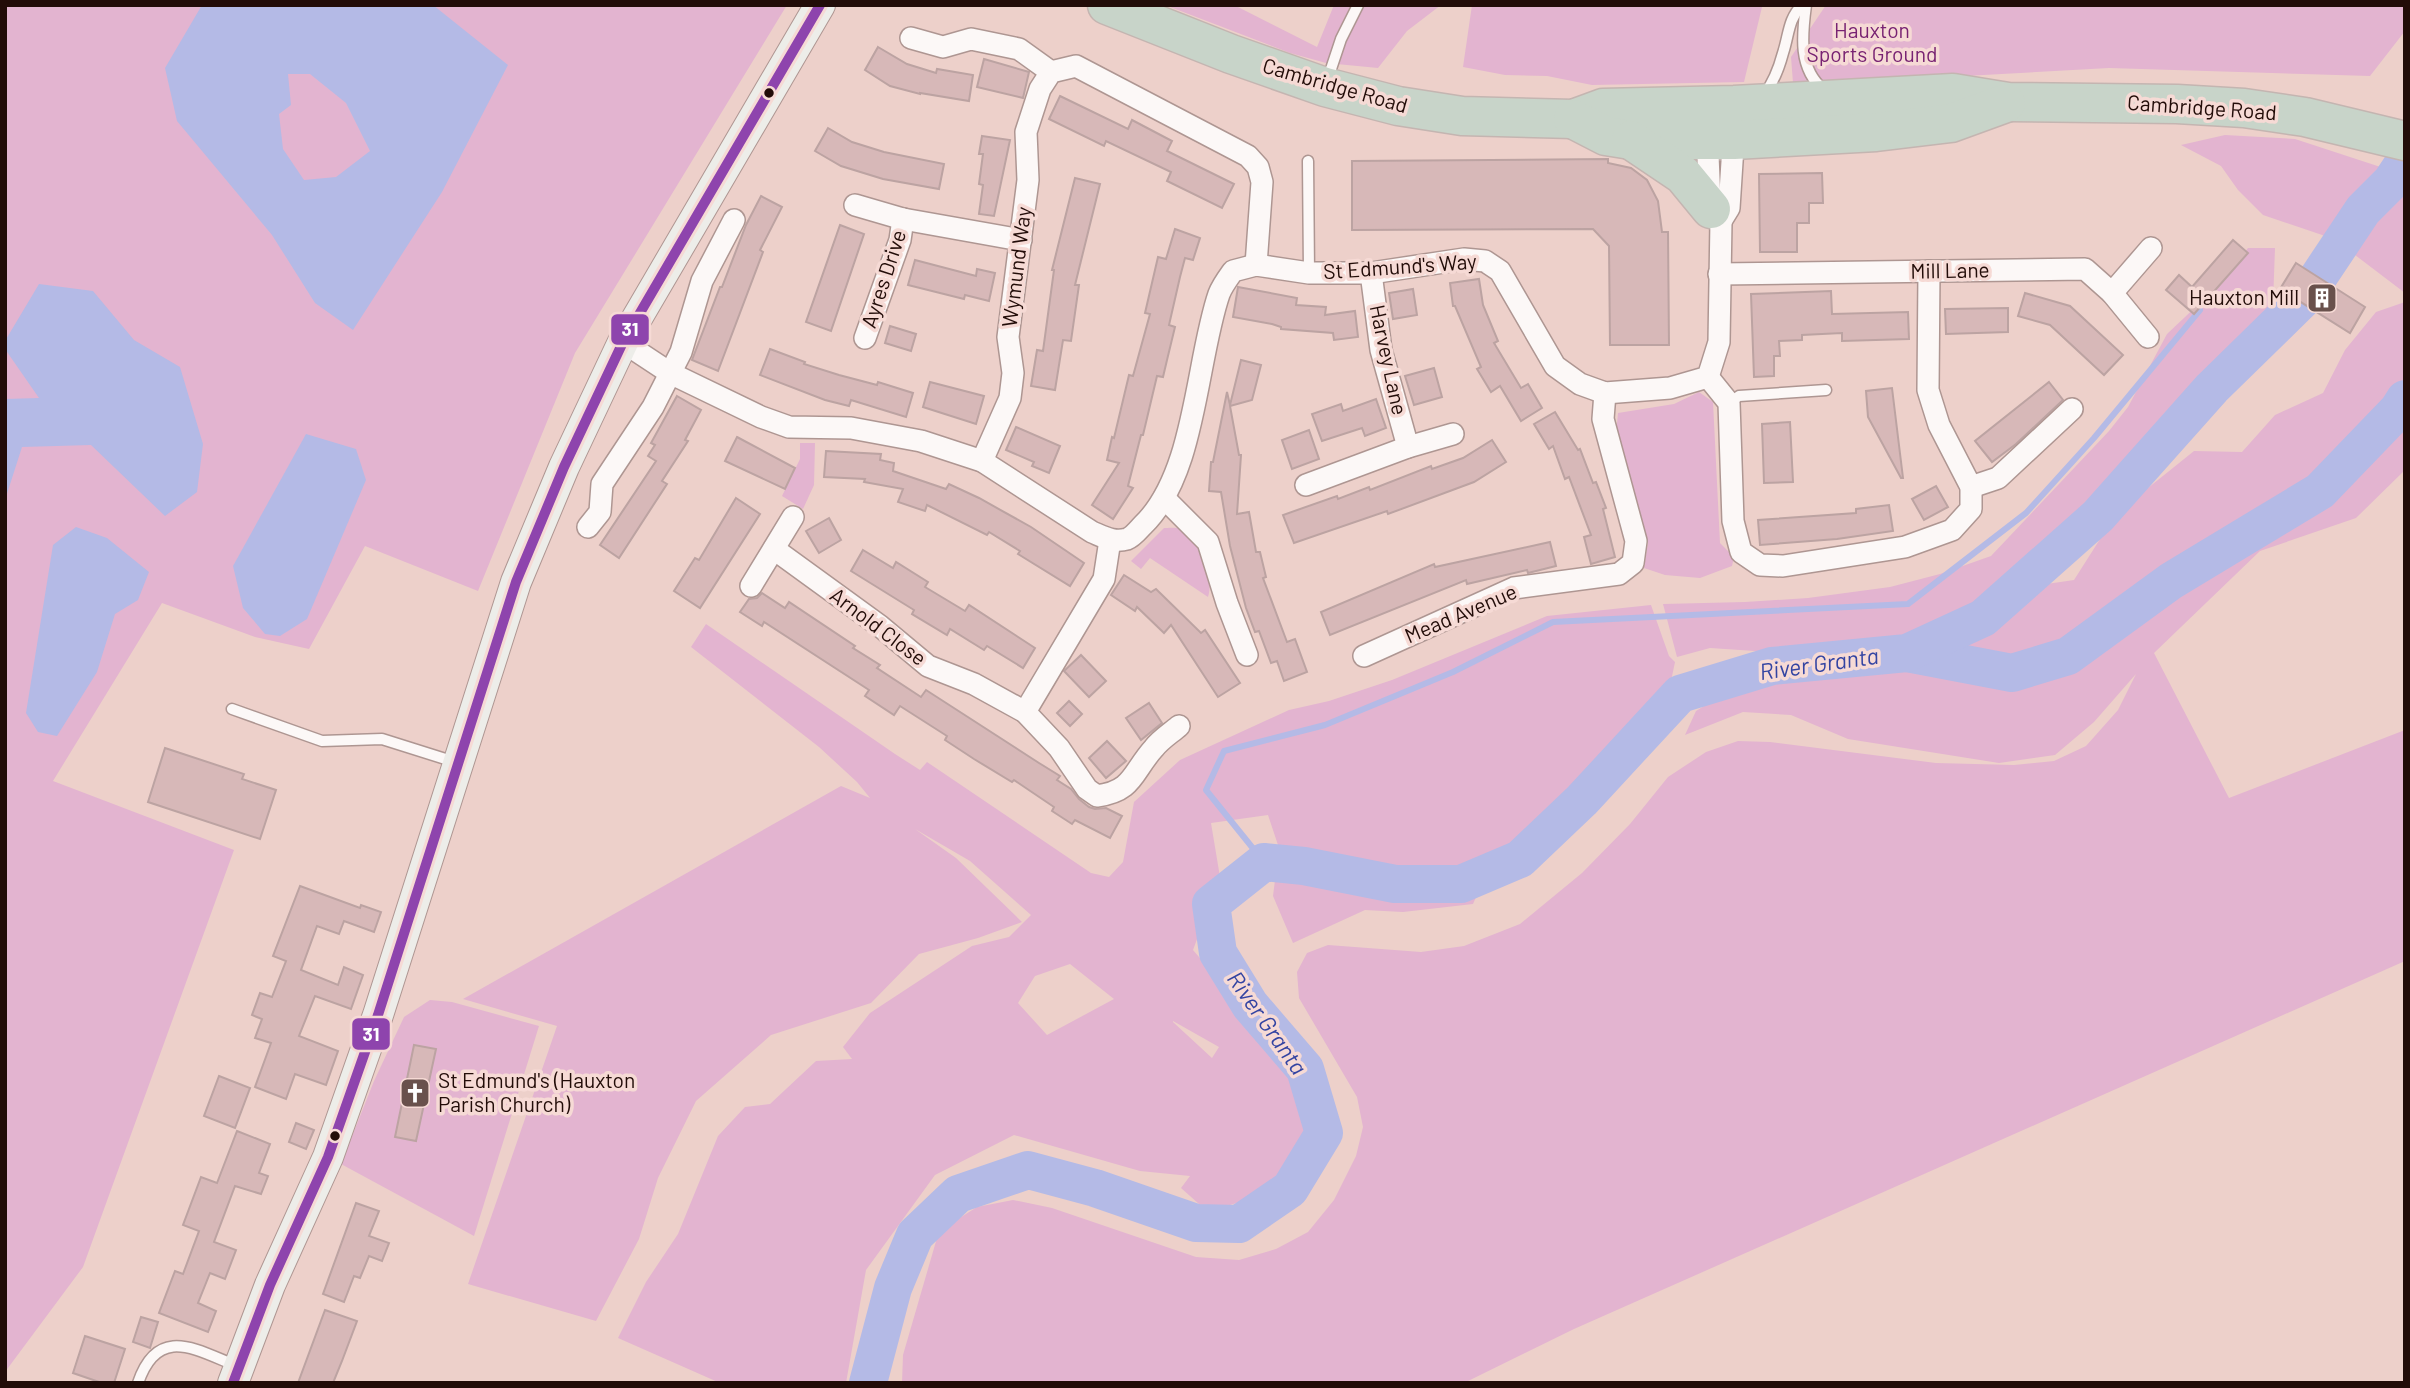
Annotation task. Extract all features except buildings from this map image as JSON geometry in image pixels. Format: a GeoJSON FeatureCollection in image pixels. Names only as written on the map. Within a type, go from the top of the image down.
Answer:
{"type":"FeatureCollection","features":[{"type":"Feature","properties":{"kind":"highway","name":"Cambridge Road"},"geometry":{"type":"LineString","coordinates":[[1107,5],[1231,54],[1325,87],[1398,106],[1462,116],[1573,119],[1603,108],[1876,132],[1951,123],[2008,102]]}},
{"type":"Feature","properties":{"kind":"highway","name":"Cambridge Road"},"geometry":{"type":"LineString","coordinates":[[1573,119],[1606,136],[1631,140],[1728,119],[1837,100],[1953,93],[2008,102],[2177,104],[2244,108],[2305,117],[2400,140]]}},
{"type":"Feature","properties":{"kind":"highway"},"geometry":{"type":"LineString","coordinates":[[1631,140],[1683,175],[1716,215]]}},
{"type":"Feature","properties":{"kind":"street"},"geometry":{"type":"LineString","coordinates":[[236,1375],[270,1285],[328,1157],[378,1015],[516,582],[564,467],[622,342],[820,5]]}},
{"type":"Feature","properties":{"kind":"street"},"geometry":{"type":"LineString","coordinates":[[622,342],[670,373],[761,417],[789,426],[863,430],[921,441],[982,461],[1092,532],[1110,540],[1129,538],[1148,520],[1164,498],[1190,425],[1220,292],[1233,271],[1256,265],[1262,182],[1258,167],[1248,156],[1076,66],[1051,72],[1019,49],[971,39],[943,47],[911,37]]}},
{"type":"Feature","properties":{"kind":"street","name":"Wymund Way"},"geometry":{"type":"LineString","coordinates":[[982,461],[1010,398],[1013,373],[1008,337],[1010,301],[1028,180],[1026,132],[1040,89],[1051,72]]}},
{"type":"Feature","properties":{"kind":"street"},"geometry":{"type":"LineString","coordinates":[[1728,119],[1729,208],[1716,215],[1719,342],[1708,377],[1729,403],[1733,521],[1741,552],[1760,565],[1783,566],[1905,547],[1952,530],[1971,509],[1971,487],[1939,425],[1928,390],[1929,271]]}},
{"type":"Feature","properties":{"kind":"street","name":"Ayres Drive"},"geometry":{"type":"LineString","coordinates":[[855,205],[903,219],[1021,240]]}},
{"type":"Feature","properties":{"kind":"street","name":"Ayres Drive"},"geometry":{"type":"LineString","coordinates":[[865,338],[900,240],[903,219]]}},
{"type":"Feature","properties":{"kind":"street"},"geometry":{"type":"LineString","coordinates":[[589,527],[600,512],[602,484],[653,407],[681,352],[702,281],[734,220]]}},
{"type":"Feature","properties":{"kind":"street"},"geometry":{"type":"LineString","coordinates":[[2112,293],[2151,248]]}},
{"type":"Feature","properties":{"kind":"street","name":"St Edmund's Way"},"geometry":{"type":"LineString","coordinates":[[1256,265],[1309,273],[1371,273],[1464,259],[1485,261],[1500,271],[1555,366],[1580,384],[1605,393],[1670,388],[1708,377]]}},
{"type":"Feature","properties":{"kind":"street","name":"Mill Lane"},"geometry":{"type":"LineString","coordinates":[[1719,274],[2085,269],[2112,293],[2148,337]]}},
{"type":"Feature","properties":{"kind":"street","name":"Harvey Lane"},"geometry":{"type":"LineString","coordinates":[[1371,273],[1381,351],[1408,447]]}},
{"type":"Feature","properties":{"kind":"street","name":"Mead Avenue"},"geometry":{"type":"LineString","coordinates":[[1364,656],[1514,588],[1619,574],[1633,563],[1636,541],[1603,419],[1605,393]]}},
{"type":"Feature","properties":{"kind":"street"},"geometry":{"type":"LineString","coordinates":[[1971,487],[1998,478],[2072,409]]}},
{"type":"Feature","properties":{"kind":"street"},"geometry":{"type":"LineString","coordinates":[[1306,485],[1408,447],[1453,434]]}},
{"type":"Feature","properties":{"kind":"street"},"geometry":{"type":"LineString","coordinates":[[1164,498],[1208,542],[1247,655]]}},
{"type":"Feature","properties":{"kind":"street"},"geometry":{"type":"LineString","coordinates":[[751,586],[793,517]]}},
{"type":"Feature","properties":{"kind":"street"},"geometry":{"type":"LineString","coordinates":[[1025,712],[1104,579],[1110,540]]}},
{"type":"Feature","properties":{"kind":"street","name":"Arnold Close"},"geometry":{"type":"LineString","coordinates":[[774,549],[880,626],[928,666],[974,684],[1025,712],[1059,748],[1087,789],[1097,796],[1113,794],[1125,787],[1154,747],[1179,726]]}},
{"type":"Feature","properties":{"kind":"lane"},"geometry":{"type":"LineString","coordinates":[[1325,87],[1357,5]]}},
{"type":"Feature","properties":{"kind":"lane"},"geometry":{"type":"LineString","coordinates":[[1804,5],[1802,44],[1807,66],[1820,87],[1837,100]]}},
{"type":"Feature","properties":{"kind":"lane"},"geometry":{"type":"LineString","coordinates":[[1728,119],[1773,80],[1784,52],[1793,15],[1804,5]]}},
{"type":"Feature","properties":{"kind":"lane"},"geometry":{"type":"LineString","coordinates":[[1308,161],[1309,273]]}},
{"type":"Feature","properties":{"kind":"lane"},"geometry":{"type":"LineString","coordinates":[[1729,403],[1740,396],[1826,390]]}},
{"type":"Feature","properties":{"kind":"lane"},"geometry":{"type":"LineString","coordinates":[[232,709],[322,741],[382,739],[458,763]]}},
{"type":"Feature","properties":{"kind":"lane"},"geometry":{"type":"LineString","coordinates":[[138,1383],[151,1357],[173,1345],[185,1346],[236,1375]]}},
{"type":"Feature","properties":{"kind":"green space"},"geometry":{"type":"Polygon","coordinates":[[[5,5],[787,5],[575,353],[478,591],[365,546],[309,649],[255,637],[162,603],[53,781],[234,850],[83,1267],[5,1372],[5,5]]]}},
{"type":"Feature","properties":{"kind":"green space"},"geometry":{"type":"Polygon","coordinates":[[[1165,5],[1234,5],[1317,47],[1334,5],[1441,5],[1407,31],[1378,68],[1326,63],[1290,53],[1165,5]]]}},
{"type":"Feature","properties":{"kind":"green space"},"geometry":{"type":"Polygon","coordinates":[[[1472,5],[1762,7],[1744,82],[1592,85],[1547,76],[1505,75],[1463,67],[1472,5]]]}},
{"type":"Feature","properties":{"kind":"green space","name":"Hauxton Sports Ground"},"geometry":{"type":"Polygon","coordinates":[[[1826,5],[2405,5],[2405,31],[2370,76],[2109,68],[1793,83],[1791,57],[1826,5]]]}},
{"type":"Feature","properties":{"kind":"green space"},"geometry":{"type":"Polygon","coordinates":[[[2225,135],[2295,139],[2405,175],[2405,293],[2334,239],[2263,215],[2238,190],[2221,166],[2181,145],[2225,135]]]}},
{"type":"Feature","properties":{"kind":"green space"},"geometry":{"type":"Polygon","coordinates":[[[2248,248],[2275,248],[2273,303],[2285,338],[2229,368],[2208,419],[2109,487],[2086,513],[2044,551],[2033,586],[2074,580],[2102,536],[2138,496],[2194,451],[2242,452],[2275,415],[2323,393],[2345,350],[2376,312],[2405,302],[2405,470],[2356,518],[2260,551],[2154,653],[2229,798],[2405,730],[2405,961],[1574,1329],[1464,1383],[902,1383],[903,1355],[939,1231],[977,1207],[1013,1200],[1052,1208],[1196,1257],[1239,1260],[1276,1249],[1308,1232],[1334,1200],[1356,1156],[1363,1127],[1357,1097],[1299,998],[1297,972],[1307,953],[1328,945],[1421,952],[1464,946],[1520,924],[1582,873],[1630,824],[1668,777],[1706,752],[1738,741],[1770,742],[1936,763],[2014,765],[2054,761],[2086,746],[2118,710],[2136,674],[2094,722],[2055,755],[1999,763],[1848,739],[1791,715],[1743,712],[1685,735],[1696,711],[1753,676],[1770,652],[1710,648],[1677,657],[1663,604],[1808,598],[1890,587],[1940,574],[1991,556],[2109,431],[2128,407],[2167,334],[2221,283],[2248,248]]]}},
{"type":"Feature","properties":{"kind":"green space"},"geometry":{"type":"Polygon","coordinates":[[[1699,392],[1713,402],[1720,543],[1734,557],[1732,566],[1700,578],[1665,575],[1644,568],[1648,543],[1616,434],[1618,413],[1674,404],[1699,392]]]}},
{"type":"Feature","properties":{"kind":"green space"},"geometry":{"type":"Polygon","coordinates":[[[800,443],[815,443],[814,485],[803,509],[782,496],[800,459],[800,443]]]}},
{"type":"Feature","properties":{"kind":"green space"},"geometry":{"type":"Polygon","coordinates":[[[1164,528],[1181,529],[1188,533],[1200,549],[1208,569],[1208,597],[1150,558],[1141,569],[1131,561],[1164,528]]]}},
{"type":"Feature","properties":{"kind":"green space"},"geometry":{"type":"Polygon","coordinates":[[[1651,605],[1669,656],[1675,662],[1667,700],[1555,819],[1488,870],[1473,904],[1403,912],[1365,910],[1293,943],[1273,896],[1279,848],[1268,815],[1211,823],[1220,877],[1193,950],[1283,1055],[1304,1095],[1312,1124],[1274,1191],[1208,1212],[1181,1188],[1190,1176],[1140,1171],[1014,1135],[935,1175],[866,1270],[846,1383],[720,1383],[618,1338],[646,1282],[678,1234],[718,1136],[745,1107],[770,1104],[816,1061],[852,1059],[843,1047],[870,1013],[972,946],[1009,937],[1031,915],[970,861],[915,829],[956,858],[1022,922],[978,938],[919,954],[871,1003],[771,1035],[696,1101],[658,1178],[639,1239],[596,1321],[468,1284],[557,1026],[463,999],[841,786],[870,798],[857,782],[819,747],[691,647],[706,624],[920,770],[927,762],[1091,873],[1109,877],[1123,862],[1134,802],[1180,760],[1289,710],[1329,701],[1392,680],[1547,616],[1651,605]],[[1070,964],[1035,976],[1018,1003],[1047,1035],[1114,999],[1070,964]],[[1173,1022],[1212,1058],[1219,1047],[1173,1022]]]}},
{"type":"Feature","properties":{"kind":"green space"},"geometry":{"type":"Polygon","coordinates":[[[430,1000],[452,1002],[539,1026],[474,1236],[341,1164],[374,1081],[404,1017],[430,1000]]]}},
{"type":"Feature","properties":{"kind":"water"},"geometry":{"type":"Polygon","coordinates":[[[202,5],[433,5],[508,65],[442,192],[353,330],[315,303],[272,235],[177,121],[165,68],[202,5]],[[288,74],[291,105],[279,114],[283,149],[304,180],[336,177],[370,151],[346,103],[310,74],[288,74]]]}},
{"type":"Feature","properties":{"kind":"water"},"geometry":{"type":"Polygon","coordinates":[[[39,284],[93,291],[134,340],[180,367],[203,444],[197,492],[165,516],[91,445],[22,447],[5,500],[5,399],[39,398],[5,349],[5,341],[39,284]]]}},
{"type":"Feature","properties":{"kind":"water"},"geometry":{"type":"Polygon","coordinates":[[[306,434],[356,449],[366,480],[307,619],[280,636],[265,634],[243,608],[233,566],[306,434]]]}},
{"type":"Feature","properties":{"kind":"water"},"geometry":{"type":"Polygon","coordinates":[[[76,527],[107,538],[149,572],[138,600],[115,614],[97,672],[57,736],[38,732],[26,713],[53,545],[76,527]]]}},
{"type":"Feature","properties":{"kind":"waterway","name":"River Granta"},"geometry":{"type":"LineString","coordinates":[[868,1383],[893,1288],[915,1235],[958,1194],[1028,1170],[1095,1188],[1196,1223],[1239,1224],[1290,1189],[1324,1133],[1305,1069],[1250,1005],[1218,953],[1211,904],[1264,862],[1304,866],[1395,884],[1461,884],[1520,859],[1582,800],[1680,694],[1772,666],[1907,653],[1983,618],[2098,516],[2212,388],[2305,297],[2363,210],[2391,182],[2405,161]]}},
{"type":"Feature","properties":{"kind":"waterway"},"geometry":{"type":"LineString","coordinates":[[1264,862],[1206,790],[1224,751],[1325,725],[1453,672],[1553,622],[1908,604],[2026,513],[2094,438],[2200,310]]}},
{"type":"Feature","properties":{"kind":"waterway","name":"River Granta"},"geometry":{"type":"LineString","coordinates":[[1907,653],[2012,673],[2068,656],[2171,581],[2320,491],[2398,410],[2405,399]]}},
{"type":"Feature","properties":{"kind":"transit line","name":"31"},"geometry":{"type":"LineString","coordinates":[[233,1383],[270,1285],[328,1157],[378,1015],[516,582],[564,467],[623,342],[820,5]]}},
{"type":"Feature","properties":{"kind":"place","name":"Hauxton Mill"},"geometry":{"type":"Point","coordinates":[2322,298]}},
{"type":"Feature","properties":{"kind":"place","name":"St Edmund's (Hauxton Parish Church)"},"geometry":{"type":"Point","coordinates":[415,1093]}}]}
